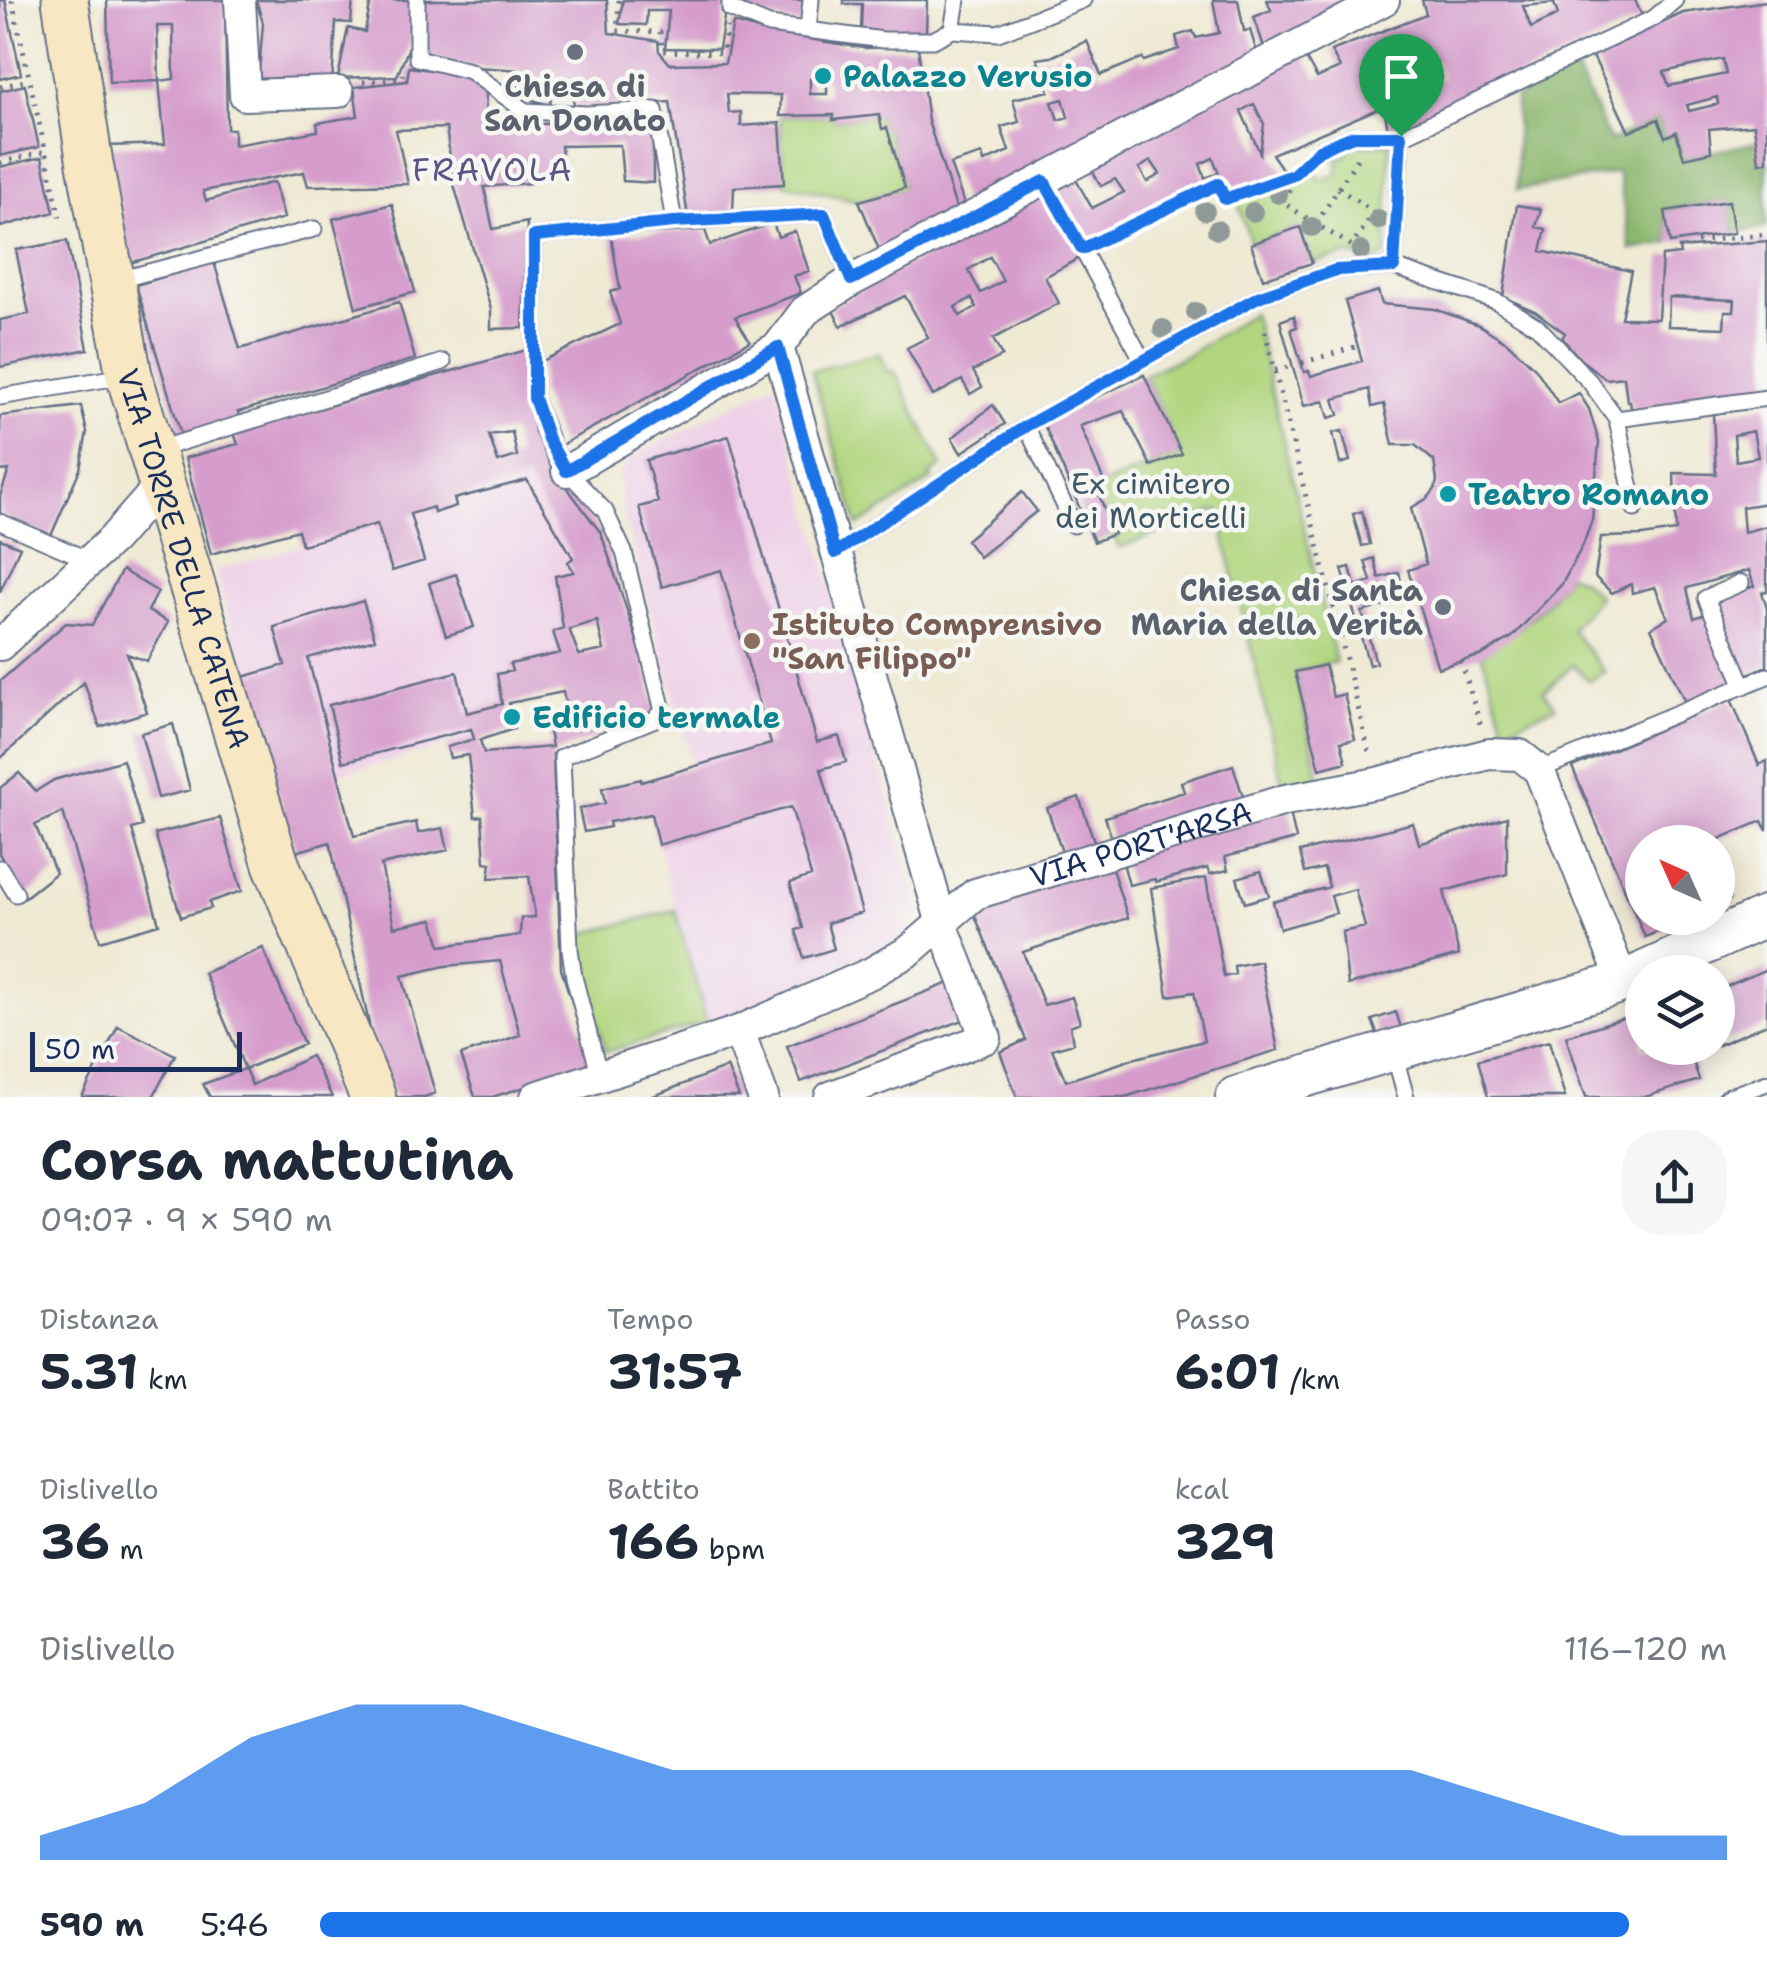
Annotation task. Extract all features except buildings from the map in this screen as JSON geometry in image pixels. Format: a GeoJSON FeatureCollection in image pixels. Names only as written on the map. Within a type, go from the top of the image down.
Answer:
{"type":"FeatureCollection","features":[{"type":"Feature","properties":{"kind":"main road","name":"VIA TORRE DELLA CATENA"},"geometry":{"type":"LineString","coordinates":[[65,0],[110,282],[129,375],[276,864],[373,1097]]}},
{"type":"Feature","properties":{"kind":"street"},"geometry":{"type":"LineString","coordinates":[[240,0],[244,95],[338,92]]}},
{"type":"Feature","properties":{"kind":"street"},"geometry":{"type":"LineString","coordinates":[[566,471],[778,347],[805,310],[851,280],[1384,0]]}},
{"type":"Feature","properties":{"kind":"street"},"geometry":{"type":"LineString","coordinates":[[778,347],[942,924],[986,1038],[830,1097]]}},
{"type":"Feature","properties":{"kind":"street"},"geometry":{"type":"LineString","coordinates":[[0,645],[91,561],[157,467]]}},
{"type":"Feature","properties":{"kind":"street"},"geometry":{"type":"LineString","coordinates":[[1490,754],[1520,755],[1539,770],[1627,955]]}},
{"type":"Feature","properties":{"kind":"street","name":"VIA PORT'ARSA"},"geometry":{"type":"LineString","coordinates":[[536,1097],[738,1031],[872,973],[908,951],[975,894],[1285,800],[1376,783],[1490,754]]}},
{"type":"Feature","properties":{"kind":"street"},"geometry":{"type":"LineString","coordinates":[[1682,955],[1767,916]]}},
{"type":"Feature","properties":{"kind":"street"},"geometry":{"type":"LineString","coordinates":[[1236,1097],[1625,980]]}},
{"type":"Feature","properties":{"kind":"street"},"geometry":{"type":"LineString","coordinates":[[738,1031],[762,1097]]}},
{"type":"Feature","properties":{"kind":"lane"},"geometry":{"type":"LineString","coordinates":[[416,0],[417,58],[470,71],[525,111],[588,114],[656,110],[674,222]]}},
{"type":"Feature","properties":{"kind":"lane"},"geometry":{"type":"LineString","coordinates":[[808,30],[812,0]]}},
{"type":"Feature","properties":{"kind":"lane"},"geometry":{"type":"LineString","coordinates":[[952,30],[957,0]]}},
{"type":"Feature","properties":{"kind":"lane"},"geometry":{"type":"LineString","coordinates":[[730,4],[769,25],[883,40],[933,40],[952,30],[998,33],[1082,0]]}},
{"type":"Feature","properties":{"kind":"lane"},"geometry":{"type":"LineString","coordinates":[[1319,150],[1353,136],[1401,136],[1654,18],[1675,0]]}},
{"type":"Feature","properties":{"kind":"lane"},"geometry":{"type":"LineString","coordinates":[[1394,267],[1401,136]]}},
{"type":"Feature","properties":{"kind":"lane"},"geometry":{"type":"LineString","coordinates":[[600,1077],[570,949],[562,757],[655,719],[663,711],[624,552],[604,511],[566,471],[548,439],[534,398],[534,236],[674,222],[824,214],[851,280]]}},
{"type":"Feature","properties":{"kind":"lane"},"geometry":{"type":"LineString","coordinates":[[110,282],[314,230]]}},
{"type":"Feature","properties":{"kind":"lane"},"geometry":{"type":"LineString","coordinates":[[1082,249],[1143,361]]}},
{"type":"Feature","properties":{"kind":"lane"},"geometry":{"type":"LineString","coordinates":[[835,553],[1026,426],[1258,297],[1336,270],[1394,267],[1477,294],[1516,312],[1538,328],[1590,382],[1617,418],[1636,509]]}},
{"type":"Feature","properties":{"kind":"lane"},"geometry":{"type":"LineString","coordinates":[[157,467],[443,362]]}},
{"type":"Feature","properties":{"kind":"lane"},"geometry":{"type":"LineString","coordinates":[[0,397],[129,375]]}},
{"type":"Feature","properties":{"kind":"lane"},"geometry":{"type":"LineString","coordinates":[[1617,418],[1767,398]]}},
{"type":"Feature","properties":{"kind":"lane"},"geometry":{"type":"LineString","coordinates":[[1026,426],[1074,525]]}},
{"type":"Feature","properties":{"kind":"lane"},"geometry":{"type":"LineString","coordinates":[[0,522],[91,561]]}},
{"type":"Feature","properties":{"kind":"lane"},"geometry":{"type":"LineString","coordinates":[[1740,583],[1706,598],[1744,686]]}},
{"type":"Feature","properties":{"kind":"lane"},"geometry":{"type":"LineString","coordinates":[[1539,770],[1767,676]]}},
{"type":"Feature","properties":{"kind":"lane"},"geometry":{"type":"LineString","coordinates":[[0,868],[16,894]]}},
{"type":"Feature","properties":{"kind":"lane"},"geometry":{"type":"LineString","coordinates":[[1393,1050],[1406,1097]]}},
{"type":"Feature","properties":{"kind":"lane"},"geometry":{"type":"LineString","coordinates":[[1726,1097],[1767,1082]]}},
{"type":"Feature","properties":{"kind":"path"},"geometry":{"type":"LineString","coordinates":[[12,0],[62,228]]}},
{"type":"Feature","properties":{"kind":"path"},"geometry":{"type":"LineString","coordinates":[[619,0],[618,30],[660,32],[663,51],[723,53],[730,4]]}},
{"type":"Feature","properties":{"kind":"path"},"geometry":{"type":"LineString","coordinates":[[338,92],[349,84],[402,78],[408,59],[417,58]]}},
{"type":"Feature","properties":{"kind":"path"},"geometry":{"type":"LineString","coordinates":[[0,86],[28,80]]}},
{"type":"Feature","properties":{"kind":"path"},"geometry":{"type":"LineString","coordinates":[[1044,181],[1082,249],[1218,184],[1225,199],[1293,175],[1319,150]]}},
{"type":"Feature","properties":{"kind":"path"},"geometry":{"type":"LineString","coordinates":[[0,162],[46,151]]}},
{"type":"Feature","properties":{"kind":"path"},"geometry":{"type":"LineString","coordinates":[[1316,224],[1360,154],[1371,162]]}},
{"type":"Feature","properties":{"kind":"path"},"geometry":{"type":"LineString","coordinates":[[1296,181],[1282,202],[1352,246],[1382,199]]}},
{"type":"Feature","properties":{"kind":"path"},"geometry":{"type":"LineString","coordinates":[[1338,188],[1374,212]]}},
{"type":"Feature","properties":{"kind":"path"},"geometry":{"type":"LineString","coordinates":[[1697,242],[1767,234]]}},
{"type":"Feature","properties":{"kind":"path"},"geometry":{"type":"LineString","coordinates":[[1265,332],[1376,783]]}},
{"type":"Feature","properties":{"kind":"path"},"geometry":{"type":"LineString","coordinates":[[1302,363],[1358,346]]}},
{"type":"Feature","properties":{"kind":"path"},"geometry":{"type":"LineString","coordinates":[[1275,370],[1293,366]]}},
{"type":"Feature","properties":{"kind":"path"},"geometry":{"type":"LineString","coordinates":[[1461,661],[1490,754]]}},
{"type":"Feature","properties":{"kind":"shaded area","name":"Istituto Comprensivo \"San Filippo\""},"geometry":{"type":"Polygon","coordinates":[[[775,383],[920,915],[907,919],[911,934],[758,1008],[707,1022],[641,782],[693,766],[624,515],[619,479],[628,459],[775,383]]]}},
{"type":"Feature","properties":{"kind":"shaded area"},"geometry":{"type":"Polygon","coordinates":[[[527,480],[573,558],[568,563],[574,572],[563,628],[553,633],[560,653],[511,664],[502,704],[467,713],[474,739],[338,774],[308,659],[243,677],[216,571],[433,507],[434,512],[456,506],[454,499],[527,480]]]}},
{"type":"Feature","properties":{"kind":"green space"},"geometry":{"type":"Polygon","coordinates":[[[1574,66],[1610,141],[1658,119],[1665,137],[1676,132],[1685,158],[1758,142],[1759,162],[1767,162],[1766,227],[1734,233],[1728,201],[1666,210],[1670,243],[1631,250],[1618,172],[1517,190],[1516,98],[1574,66]]]}},
{"type":"Feature","properties":{"kind":"green space"},"geometry":{"type":"Polygon","coordinates":[[[834,115],[834,120],[879,115],[882,128],[887,128],[905,188],[859,201],[784,184],[780,116],[834,115]]]}},
{"type":"Feature","properties":{"kind":"green space"},"geometry":{"type":"Polygon","coordinates":[[[1390,144],[1386,254],[1377,260],[1346,255],[1312,263],[1299,227],[1251,244],[1236,197],[1316,168],[1319,180],[1338,175],[1338,157],[1347,156],[1347,146],[1390,144]]]}},
{"type":"Feature","properties":{"kind":"green space","name":"Ex cimitero dei Morticelli"},"geometry":{"type":"Polygon","coordinates":[[[1253,313],[1336,662],[1295,672],[1319,776],[1284,789],[1218,510],[1119,548],[1113,534],[1094,542],[1080,506],[1096,487],[1181,454],[1144,375],[1189,354],[1253,313]]]}},
{"type":"Feature","properties":{"kind":"green space"},"geometry":{"type":"Polygon","coordinates":[[[879,353],[888,373],[894,370],[942,466],[929,475],[932,479],[858,526],[812,371],[879,353]]]}},
{"type":"Feature","properties":{"kind":"green space"},"geometry":{"type":"Polygon","coordinates":[[[1568,574],[1582,580],[1599,597],[1571,629],[1605,672],[1589,681],[1573,665],[1543,692],[1556,706],[1505,729],[1482,654],[1530,619],[1568,574]]]}},
{"type":"Feature","properties":{"kind":"green space"},"geometry":{"type":"Polygon","coordinates":[[[675,910],[707,1022],[606,1052],[586,987],[579,935],[675,910]]]}},
{"type":"Feature","properties":{"kind":"place","name":"Chiesa di San Donato"},"geometry":{"type":"Point","coordinates":[575,52]}},
{"type":"Feature","properties":{"kind":"place","name":"Palazzo Verusio"},"geometry":{"type":"Point","coordinates":[823,76]}},
{"type":"Feature","properties":{"kind":"place","name":"Teatro Romano"},"geometry":{"type":"Point","coordinates":[1448,494]}},
{"type":"Feature","properties":{"kind":"place","name":"Chiesa di Santa Maria della Verità"},"geometry":{"type":"Point","coordinates":[1443,607]}},
{"type":"Feature","properties":{"kind":"place","name":"Istituto Comprensivo \"San Filippo\""},"geometry":{"type":"Point","coordinates":[752,641]}},
{"type":"Feature","properties":{"kind":"place","name":"Edificio termale"},"geometry":{"type":"Point","coordinates":[512,717]}},
{"type":"Feature","properties":{"kind":"district","name":"FRAVOLA"},"geometry":{"type":"Point","coordinates":[493,169]}},
{"type":"Feature","properties":{"kind":"route"},"geometry":{"type":"LineString","coordinates":[[1353,136],[1401,136],[1394,267],[1336,270],[1258,297],[1026,426],[835,553],[778,347],[566,471],[548,439],[534,398],[534,236],[674,222],[824,214],[851,280],[1044,181],[1082,249],[1218,184],[1225,199],[1293,175],[1319,150],[1353,136]]}}]}
